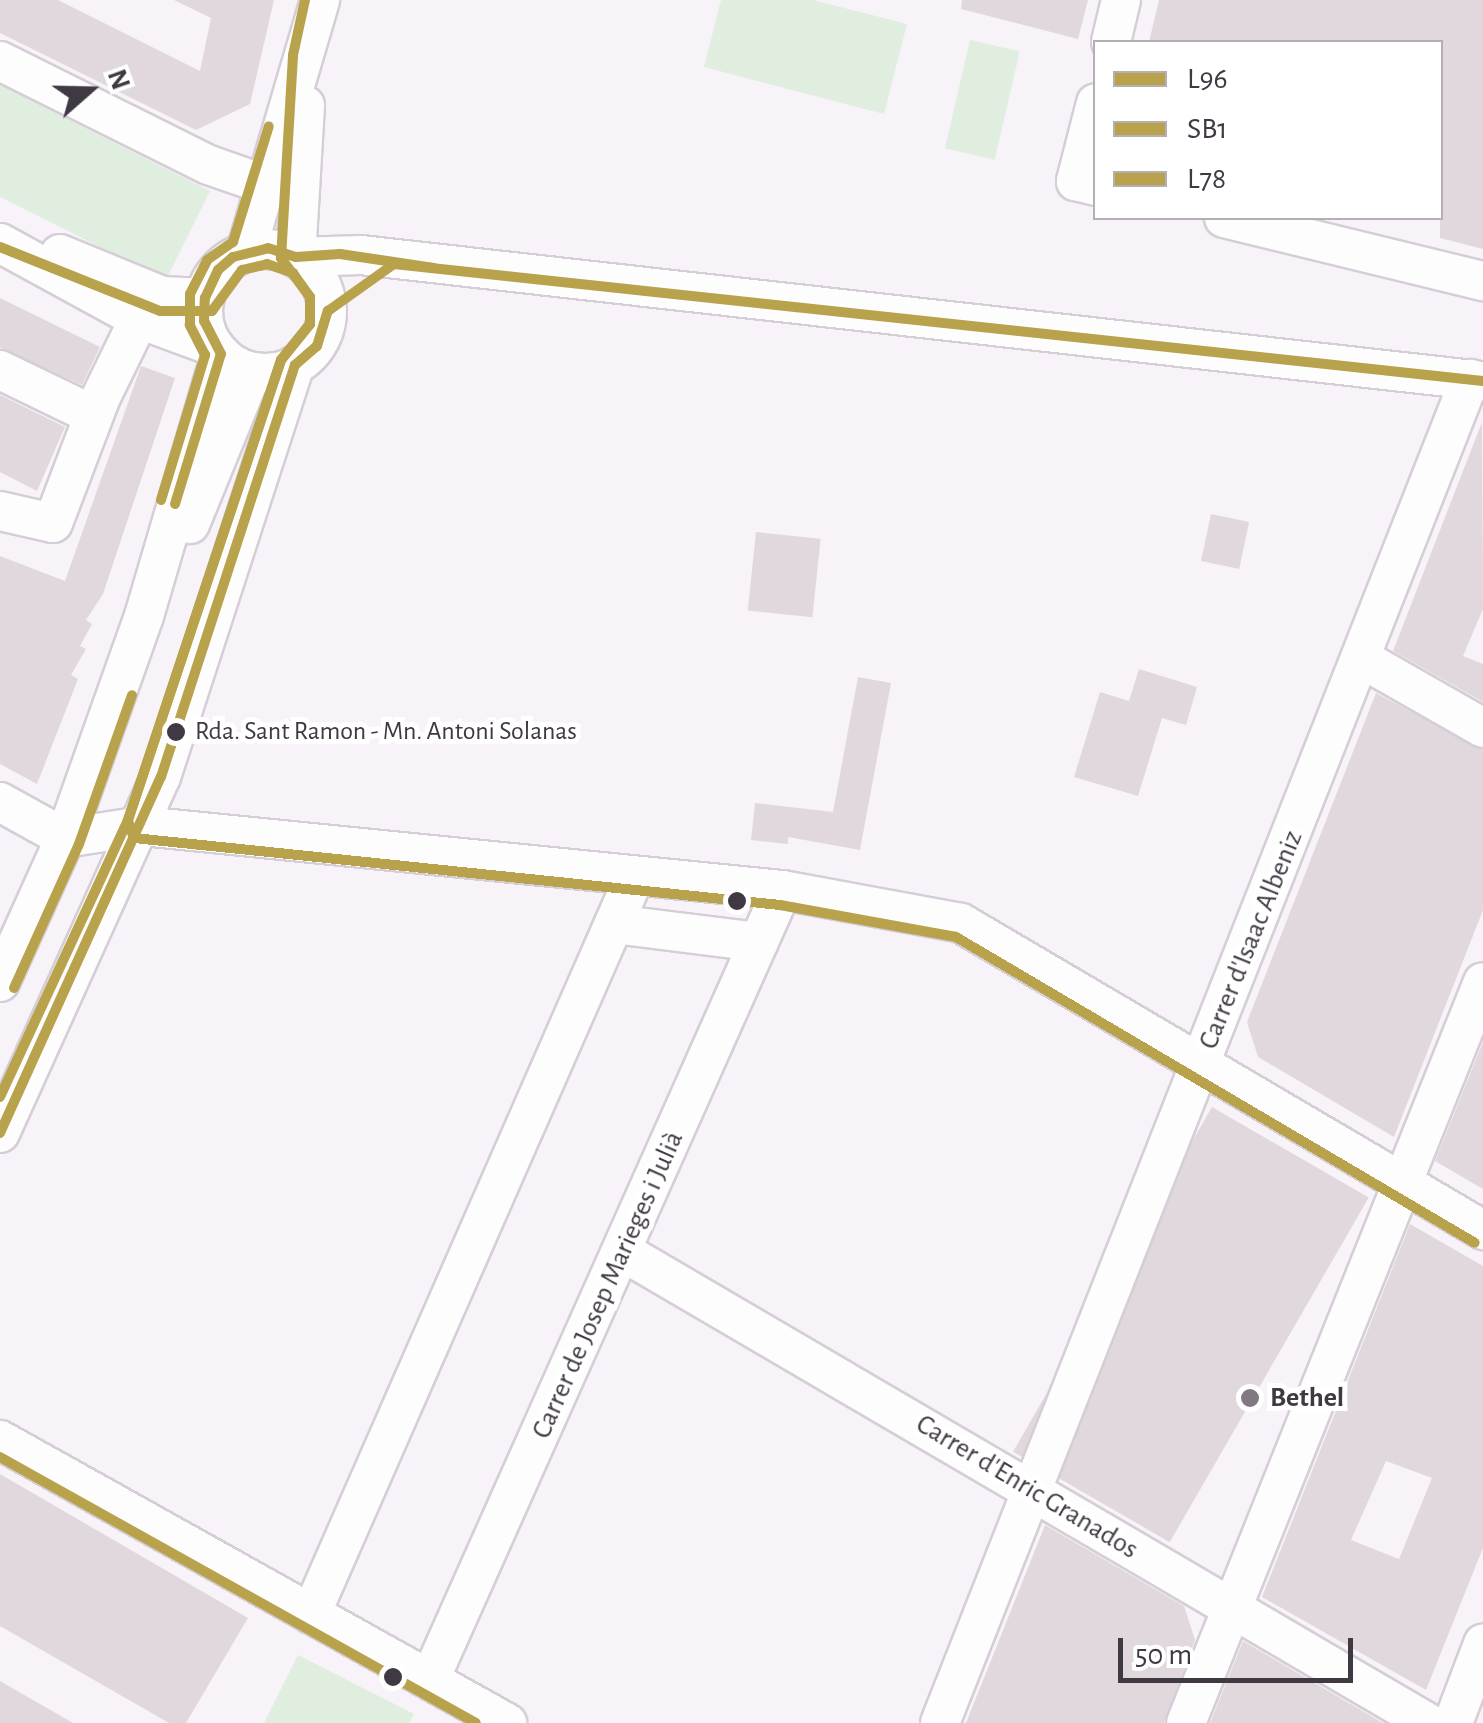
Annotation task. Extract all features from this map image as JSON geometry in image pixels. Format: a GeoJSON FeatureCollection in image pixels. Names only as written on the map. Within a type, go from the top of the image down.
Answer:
{"type":"FeatureCollection","features":[{"type":"Feature","properties":{"kind":"street"},"geometry":{"type":"LineString","coordinates":[[246,252],[308,56],[320,0]]}},
{"type":"Feature","properties":{"kind":"street"},"geometry":{"type":"LineString","coordinates":[[1111,40],[1121,0]]}},
{"type":"Feature","properties":{"kind":"street"},"geometry":{"type":"LineString","coordinates":[[296,258],[308,56]]}},
{"type":"Feature","properties":{"kind":"street"},"geometry":{"type":"LineString","coordinates":[[0,61],[209,165],[266,185]]}},
{"type":"Feature","properties":{"kind":"street"},"geometry":{"type":"LineString","coordinates":[[1093,115],[1076,181],[1093,185]]}},
{"type":"Feature","properties":{"kind":"street"},"geometry":{"type":"LineString","coordinates":[[1232,220],[1483,281]]}},
{"type":"Feature","properties":{"kind":"street"},"geometry":{"type":"LineString","coordinates":[[0,231],[162,296],[204,298]]}},
{"type":"Feature","properties":{"kind":"street"},"geometry":{"type":"LineString","coordinates":[[0,243],[139,319],[229,358],[295,365]]}},
{"type":"Feature","properties":{"kind":"street"},"geometry":{"type":"LineString","coordinates":[[0,1133],[142,826],[295,365],[317,346],[328,311],[316,275],[296,258],[268,248],[246,252],[218,270],[204,298],[204,321],[229,358],[190,524],[144,616]]}},
{"type":"Feature","properties":{"kind":"street"},"geometry":{"type":"LineString","coordinates":[[296,258],[340,254],[394,264],[1476,380]]}},
{"type":"Feature","properties":{"kind":"street"},"geometry":{"type":"LineString","coordinates":[[328,311],[394,264]]}},
{"type":"Feature","properties":{"kind":"street"},"geometry":{"type":"LineString","coordinates":[[0,510],[53,523],[93,415],[139,319]]}},
{"type":"Feature","properties":{"kind":"street"},"geometry":{"type":"LineString","coordinates":[[0,982],[65,838],[229,358]]}},
{"type":"Feature","properties":{"kind":"street"},"geometry":{"type":"LineString","coordinates":[[0,370],[93,415]]}},
{"type":"Feature","properties":{"kind":"street","name":"Carrer d'Isaac Albeniz"},"geometry":{"type":"LineString","coordinates":[[940,1723],[1476,380]]}},
{"type":"Feature","properties":{"kind":"street"},"geometry":{"type":"LineString","coordinates":[[190,524],[263,462]]}},
{"type":"Feature","properties":{"kind":"street"},"geometry":{"type":"LineString","coordinates":[[1364,660],[1483,728]]}},
{"type":"Feature","properties":{"kind":"street"},"geometry":{"type":"LineString","coordinates":[[0,802],[65,838],[142,826],[782,890],[961,923],[1483,1230]]}},
{"type":"Feature","properties":{"kind":"street"},"geometry":{"type":"LineString","coordinates":[[311,1614],[634,878]]}},
{"type":"Feature","properties":{"kind":"street","name":"Carrer de Josep Marieges i Julià"},"geometry":{"type":"LineString","coordinates":[[430,1678],[625,1253],[782,890]]}},
{"type":"Feature","properties":{"kind":"street"},"geometry":{"type":"LineString","coordinates":[[614,924],[759,942]]}},
{"type":"Feature","properties":{"kind":"street"},"geometry":{"type":"LineString","coordinates":[[1186,1723],[1483,982]]}},
{"type":"Feature","properties":{"kind":"street","name":"Carrer d'Enric Granados"},"geometry":{"type":"LineString","coordinates":[[625,1253],[1428,1723]]}},
{"type":"Feature","properties":{"kind":"street"},"geometry":{"type":"LineString","coordinates":[[0,1440],[507,1723]]}},
{"type":"Feature","properties":{"kind":"street"},"geometry":{"type":"LineString","coordinates":[[1453,1723],[1483,1644]]}},
{"type":"Feature","properties":{"kind":"green space"},"geometry":{"type":"Polygon","coordinates":[[[721,0],[813,0],[907,24],[884,114],[704,67],[721,0]]]}},
{"type":"Feature","properties":{"kind":"green space"},"geometry":{"type":"Polygon","coordinates":[[[970,40],[1020,51],[995,160],[945,148],[970,40]]]}},
{"type":"Feature","properties":{"kind":"green space"},"geometry":{"type":"Polygon","coordinates":[[[0,85],[210,191],[166,280],[0,197],[0,85]]]}},
{"type":"Feature","properties":{"kind":"green space"},"geometry":{"type":"Polygon","coordinates":[[[298,1655],[414,1714],[409,1723],[264,1723],[298,1655]]]}},
{"type":"Feature","properties":{"kind":"building"},"geometry":{"type":"Polygon","coordinates":[[[0,0],[58,0],[200,71],[211,18],[174,0],[274,0],[250,104],[196,130],[0,33],[0,0]]]}},
{"type":"Feature","properties":{"kind":"building"},"geometry":{"type":"Polygon","coordinates":[[[962,0],[1088,0],[1078,39],[961,9],[962,0]]]}},
{"type":"Feature","properties":{"kind":"building"},"geometry":{"type":"Polygon","coordinates":[[[1159,0],[1483,0],[1483,249],[1440,238],[1443,40],[1149,40],[1159,0]]]}},
{"type":"Feature","properties":{"kind":"building"},"geometry":{"type":"Polygon","coordinates":[[[0,298],[100,347],[82,385],[0,348],[0,298]]]}},
{"type":"Feature","properties":{"kind":"building"},"geometry":{"type":"Polygon","coordinates":[[[141,366],[175,378],[103,594],[86,620],[92,624],[80,646],[86,649],[71,675],[78,679],[37,784],[0,764],[0,556],[65,581],[141,366]]]}},
{"type":"Feature","properties":{"kind":"building"},"geometry":{"type":"Polygon","coordinates":[[[0,395],[65,427],[37,491],[0,472],[0,395]]]}},
{"type":"Feature","properties":{"kind":"building"},"geometry":{"type":"Polygon","coordinates":[[[1482,422],[1483,609],[1463,656],[1483,664],[1483,702],[1393,651],[1482,422]]]}},
{"type":"Feature","properties":{"kind":"building"},"geometry":{"type":"Polygon","coordinates":[[[1211,514],[1249,522],[1239,569],[1201,561],[1211,514]]]}},
{"type":"Feature","properties":{"kind":"building"},"geometry":{"type":"Polygon","coordinates":[[[756,532],[821,539],[812,617],[748,611],[756,532]]]}},
{"type":"Feature","properties":{"kind":"building"},"geometry":{"type":"Polygon","coordinates":[[[1139,669],[1197,687],[1186,725],[1162,718],[1138,796],[1074,777],[1100,692],[1129,701],[1139,669]]]}},
{"type":"Feature","properties":{"kind":"building"},"geometry":{"type":"Polygon","coordinates":[[[858,677],[891,683],[860,850],[788,837],[788,844],[751,840],[755,803],[833,812],[858,677]]]}},
{"type":"Feature","properties":{"kind":"building"},"geometry":{"type":"Polygon","coordinates":[[[1376,693],[1483,750],[1483,910],[1394,1137],[1258,1057],[1247,1022],[1376,693]]]}},
{"type":"Feature","properties":{"kind":"building"},"geometry":{"type":"Polygon","coordinates":[[[1483,1042],[1483,1189],[1435,1161],[1483,1042]]]}},
{"type":"Feature","properties":{"kind":"building"},"geometry":{"type":"Polygon","coordinates":[[[1212,1107],[1369,1198],[1170,1542],[1013,1452],[1212,1107]]]}},
{"type":"Feature","properties":{"kind":"building"},"geometry":{"type":"Polygon","coordinates":[[[1410,1224],[1483,1266],[1483,1548],[1426,1690],[1262,1597],[1410,1224]],[[1386,1461],[1351,1540],[1399,1559],[1432,1478],[1386,1461]]]}},
{"type":"Feature","properties":{"kind":"building"},"geometry":{"type":"Polygon","coordinates":[[[0,1474],[248,1618],[186,1723],[169,1723],[0,1626],[0,1474]]]}},
{"type":"Feature","properties":{"kind":"building"},"geometry":{"type":"Polygon","coordinates":[[[1045,1525],[1184,1606],[1195,1640],[1164,1723],[966,1723],[1045,1525]]]}},
{"type":"Feature","properties":{"kind":"building"},"geometry":{"type":"Polygon","coordinates":[[[1243,1641],[1383,1723],[1210,1723],[1243,1641]]]}},
{"type":"Feature","properties":{"kind":"building"},"geometry":{"type":"Polygon","coordinates":[[[0,1681],[73,1723],[0,1723],[0,1681]]]}},
{"type":"Feature","properties":{"kind":"transit line","name":"L78"},"geometry":{"type":"LineString","coordinates":[[0,1097],[128,820],[281,360],[310,324],[310,297],[281,258],[293,55],[305,0]]}},
{"type":"Feature","properties":{"kind":"transit line","name":"L78"},"geometry":{"type":"LineString","coordinates":[[161,500],[205,355],[190,325],[190,294],[207,260],[233,242],[269,126]]}},
{"type":"Feature","properties":{"kind":"transit line","name":"SB1"},"geometry":{"type":"LineString","coordinates":[[0,247],[160,311],[212,311],[242,270],[267,264],[293,273],[310,297],[310,324],[281,360],[128,821],[134,838],[780,905],[956,937],[1475,1243]]}},
{"type":"Feature","properties":{"kind":"transit line","name":"L96"},"geometry":{"type":"LineString","coordinates":[[175,504],[221,354],[204,321],[205,298],[218,270],[233,257],[268,248],[296,257],[340,254],[434,268]]}},
{"type":"Feature","properties":{"kind":"transit line","name":"L96"},"geometry":{"type":"LineString","coordinates":[[0,1133],[161,777],[295,365],[317,346],[328,311],[394,264],[1483,381]]}},
{"type":"Feature","properties":{"kind":"transit line","name":"SB1"},"geometry":{"type":"LineString","coordinates":[[14,988],[79,844],[132,695]]}},
{"type":"Feature","properties":{"kind":"transit line","name":"SB1"},"geometry":{"type":"LineString","coordinates":[[0,1457],[476,1723]]}},
{"type":"Feature","properties":{"kind":"place","name":"Rda. Sant Ramon - Mn. Antoni Solanas"},"geometry":{"type":"Point","coordinates":[176,732]}},
{"type":"Feature","properties":{"kind":"place","name":"Bethel"},"geometry":{"type":"Point","coordinates":[1250,1398]}}]}
